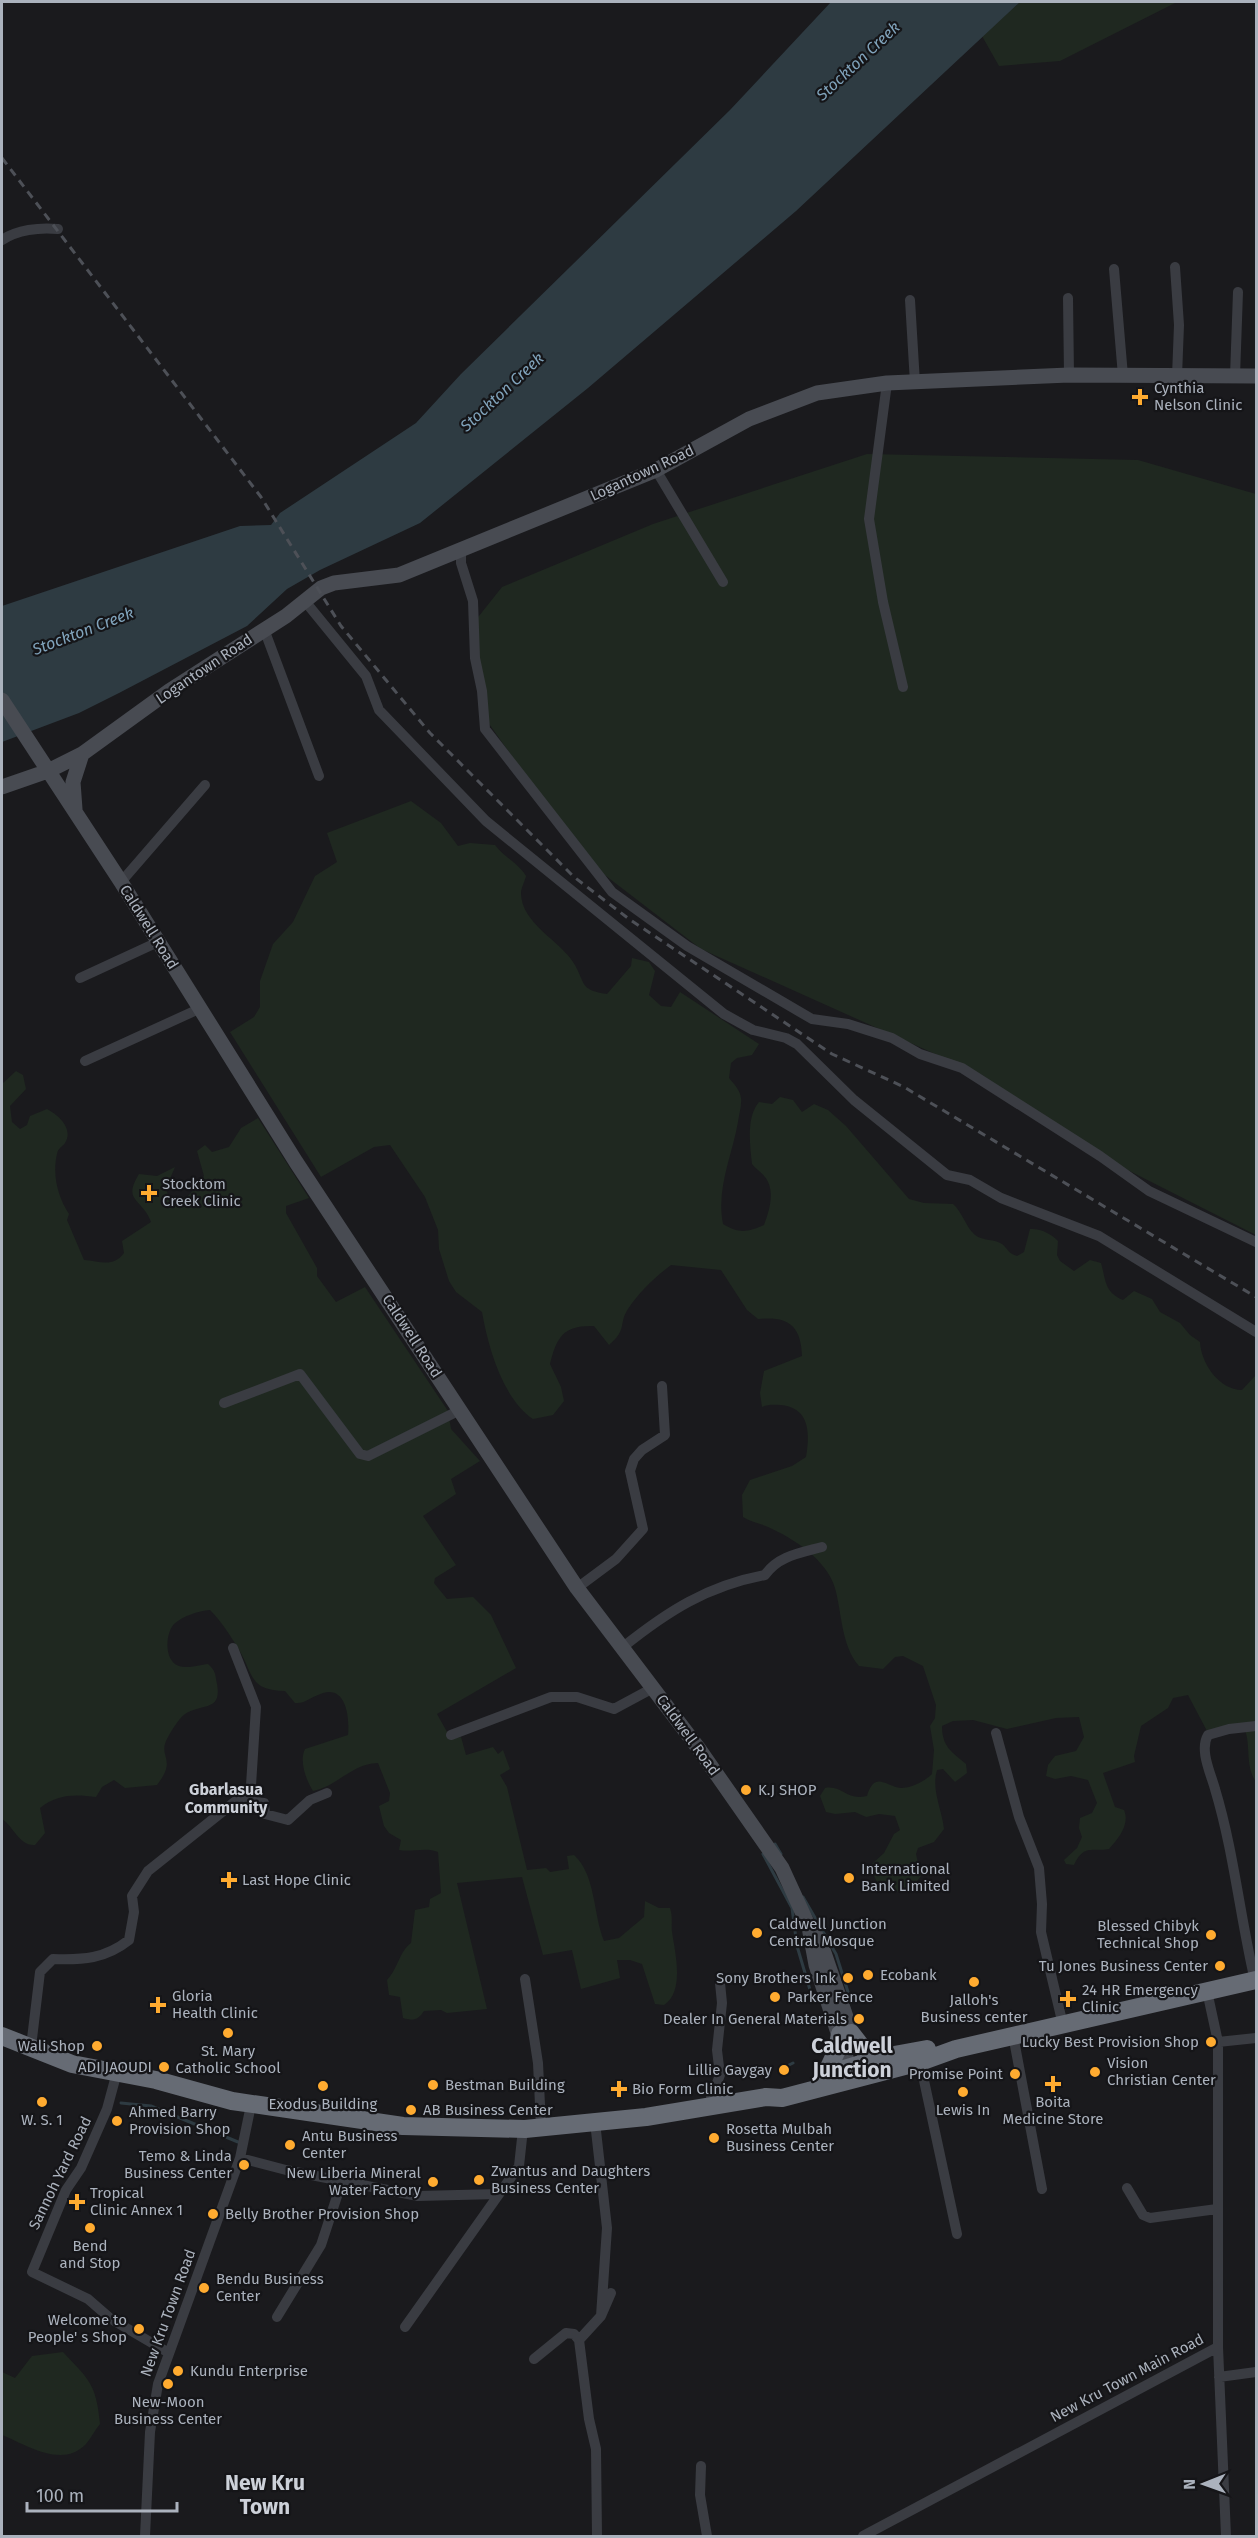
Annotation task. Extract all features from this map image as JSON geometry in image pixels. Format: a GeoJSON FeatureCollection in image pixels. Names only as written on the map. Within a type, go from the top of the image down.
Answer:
{"type":"FeatureCollection","features":[{"type":"Feature","properties":{"kind":"highway"},"geometry":{"type":"LineString","coordinates":[[766,2097],[791,2083],[920,2062],[956,2049],[1013,2035],[1256,1981]]}},
{"type":"Feature","properties":{"kind":"highway"},"geometry":{"type":"LineString","coordinates":[[825,2076],[846,2033],[865,2050],[883,2057]]}},
{"type":"Feature","properties":{"kind":"highway"},"geometry":{"type":"LineString","coordinates":[[2,2036],[72,2064],[117,2072],[251,2105],[403,2126],[523,2128],[595,2122],[766,2097],[782,2098],[858,2072],[883,2057],[935,2047],[956,2049]]}},
{"type":"Feature","properties":{"kind":"main road","name":"Logantown Road"},"geometry":{"type":"LineString","coordinates":[[2,787],[48,771],[82,754],[169,691],[264,629],[321,588],[334,582],[399,575],[656,470],[749,419],[817,393],[887,383],[1069,375],[1257,376]]}},
{"type":"Feature","properties":{"kind":"main road","name":"Caldwell Road"},"geometry":{"type":"LineString","coordinates":[[2,700],[121,882],[296,1162],[577,1588],[623,1647],[782,1868],[809,1926],[816,1965],[846,2033],[858,2072]]}},
{"type":"Feature","properties":{"kind":"main road"},"geometry":{"type":"LineString","coordinates":[[76,815],[72,793],[82,754]]}},
{"type":"Feature","properties":{"kind":"street"},"geometry":{"type":"LineString","coordinates":[[2,240],[12,234],[41,228],[57,229]]}},
{"type":"Feature","properties":{"kind":"street"},"geometry":{"type":"LineString","coordinates":[[1175,267],[1179,325],[1178,376]]}},
{"type":"Feature","properties":{"kind":"street"},"geometry":{"type":"LineString","coordinates":[[1114,269],[1123,376]]}},
{"type":"Feature","properties":{"kind":"street"},"geometry":{"type":"LineString","coordinates":[[1235,376],[1238,292]]}},
{"type":"Feature","properties":{"kind":"street"},"geometry":{"type":"LineString","coordinates":[[1068,298],[1069,375]]}},
{"type":"Feature","properties":{"kind":"street"},"geometry":{"type":"LineString","coordinates":[[910,300],[915,383]]}},
{"type":"Feature","properties":{"kind":"street"},"geometry":{"type":"LineString","coordinates":[[887,383],[869,519],[883,602],[903,687]]}},
{"type":"Feature","properties":{"kind":"street"},"geometry":{"type":"LineString","coordinates":[[656,470],[723,582]]}},
{"type":"Feature","properties":{"kind":"street"},"geometry":{"type":"LineString","coordinates":[[461,548],[460,563],[473,601],[475,658],[482,691],[484,729],[612,892],[687,946],[812,1019],[848,1024],[892,1038],[920,1054],[941,1059],[962,1068],[1100,1155],[1149,1191],[1257,1242]]}},
{"type":"Feature","properties":{"kind":"street"},"geometry":{"type":"LineString","coordinates":[[304,600],[366,676],[379,710],[486,821],[724,1014],[753,1030],[786,1038],[797,1044],[854,1100],[947,1175],[970,1180],[1001,1198],[1099,1236],[1257,1332]]}},
{"type":"Feature","properties":{"kind":"street"},"geometry":{"type":"LineString","coordinates":[[264,629],[319,776]]}},
{"type":"Feature","properties":{"kind":"street"},"geometry":{"type":"LineString","coordinates":[[121,882],[205,785]]}},
{"type":"Feature","properties":{"kind":"street"},"geometry":{"type":"LineString","coordinates":[[80,978],[158,942]]}},
{"type":"Feature","properties":{"kind":"street"},"geometry":{"type":"LineString","coordinates":[[86,1061],[201,1008]]}},
{"type":"Feature","properties":{"kind":"street"},"geometry":{"type":"LineString","coordinates":[[224,1403],[300,1374],[360,1454],[368,1456],[460,1410]]}},
{"type":"Feature","properties":{"kind":"street"},"geometry":{"type":"LineString","coordinates":[[577,1588],[615,1559],[643,1529],[630,1471],[634,1459],[642,1450],[665,1435],[662,1386]]}},
{"type":"Feature","properties":{"kind":"street"},"geometry":{"type":"LineString","coordinates":[[623,1647],[673,1608],[747,1578],[765,1575],[773,1564],[785,1557],[822,1546]]}},
{"type":"Feature","properties":{"kind":"street"},"geometry":{"type":"LineString","coordinates":[[233,1648],[256,1707],[250,1801]]}},
{"type":"Feature","properties":{"kind":"street"},"geometry":{"type":"LineString","coordinates":[[451,1735],[551,1697],[577,1697],[614,1709],[653,1688]]}},
{"type":"Feature","properties":{"kind":"street"},"geometry":{"type":"LineString","coordinates":[[1256,1981],[1242,1924],[1230,1849],[1209,1770],[1205,1740],[1208,1735],[1229,1729],[1257,1726]]}},
{"type":"Feature","properties":{"kind":"street"},"geometry":{"type":"LineString","coordinates":[[996,1733],[1018,1817],[1039,1868],[1042,1904],[1041,1932],[1062,2025]]}},
{"type":"Feature","properties":{"kind":"street"},"geometry":{"type":"LineString","coordinates":[[31,2047],[40,1971],[53,1959],[94,1959],[115,1951],[129,1940],[134,1912],[132,1896],[148,1871],[189,1841],[237,1800],[264,1803],[265,1814],[288,1820],[310,1800],[327,1793]]}},
{"type":"Feature","properties":{"kind":"street"},"geometry":{"type":"LineString","coordinates":[[525,1979],[538,2063],[542,2126]]}},
{"type":"Feature","properties":{"kind":"street"},"geometry":{"type":"LineString","coordinates":[[713,2106],[711,2098],[720,2075],[717,2050],[722,2003],[720,1983]]}},
{"type":"Feature","properties":{"kind":"street","name":"New Kru Town Main Road"},"geometry":{"type":"LineString","coordinates":[[863,2536],[1218,2347],[1218,2042],[1208,1991]]}},
{"type":"Feature","properties":{"kind":"street"},"geometry":{"type":"LineString","coordinates":[[1013,2035],[1042,2189]]}},
{"type":"Feature","properties":{"kind":"street"},"geometry":{"type":"LineString","coordinates":[[1218,2042],[1257,2038]]}},
{"type":"Feature","properties":{"kind":"street"},"geometry":{"type":"LineString","coordinates":[[920,2062],[957,2234]]}},
{"type":"Feature","properties":{"kind":"street","name":"Sannoh Yard Road"},"geometry":{"type":"LineString","coordinates":[[117,2072],[107,2109],[81,2168],[66,2190],[32,2272],[88,2299],[111,2319],[169,2353]]}},
{"type":"Feature","properties":{"kind":"street","name":"New Kru Town Road"},"geometry":{"type":"LineString","coordinates":[[145,2536],[150,2432],[158,2384],[240,2158],[251,2105]]}},
{"type":"Feature","properties":{"kind":"street"},"geometry":{"type":"LineString","coordinates":[[595,2122],[607,2228],[601,2316]]}},
{"type":"Feature","properties":{"kind":"street"},"geometry":{"type":"LineString","coordinates":[[405,2327],[519,2166],[523,2128]]}},
{"type":"Feature","properties":{"kind":"street"},"geometry":{"type":"LineString","coordinates":[[240,2158],[418,2196],[498,2194]]}},
{"type":"Feature","properties":{"kind":"street"},"geometry":{"type":"LineString","coordinates":[[277,2317],[321,2245],[342,2181]]}},
{"type":"Feature","properties":{"kind":"street"},"geometry":{"type":"LineString","coordinates":[[1127,2188],[1143,2215],[1150,2218],[1217,2209]]}},
{"type":"Feature","properties":{"kind":"street"},"geometry":{"type":"LineString","coordinates":[[579,2340],[601,2316],[611,2293]]}},
{"type":"Feature","properties":{"kind":"street"},"geometry":{"type":"LineString","coordinates":[[534,2359],[566,2333],[574,2334],[579,2340],[589,2419],[596,2449],[597,2536]]}},
{"type":"Feature","properties":{"kind":"street"},"geometry":{"type":"LineString","coordinates":[[1218,2347],[1226,2536]]}},
{"type":"Feature","properties":{"kind":"street"},"geometry":{"type":"LineString","coordinates":[[1219,2377],[1257,2372]]}},
{"type":"Feature","properties":{"kind":"street"},"geometry":{"type":"LineString","coordinates":[[701,2466],[700,2495],[707,2536]]}},
{"type":"Feature","properties":{"kind":"shaded area"},"geometry":{"type":"Polygon","coordinates":[[[1020,2],[1177,2],[1060,61],[999,66],[982,36],[1020,2]]]}},
{"type":"Feature","properties":{"kind":"shaded area"},"geometry":{"type":"Polygon","coordinates":[[[867,454],[1138,460],[1256,494],[1256,1235],[1100,1156],[982,1075],[701,949],[584,859],[485,718],[475,621],[502,587],[653,524],[867,454]]]}},
{"type":"Feature","properties":{"kind":"shaded area"},"geometry":{"type":"Polygon","coordinates":[[[411,801],[441,823],[458,846],[470,843],[495,845],[519,868],[526,876],[521,893],[527,913],[542,931],[567,954],[584,984],[591,990],[607,994],[631,966],[632,958],[649,962],[655,971],[649,995],[661,1006],[671,1007],[680,992],[759,1044],[752,1055],[737,1058],[731,1063],[729,1078],[739,1092],[741,1104],[723,1185],[721,1211],[723,1224],[739,1231],[748,1230],[764,1225],[768,1214],[770,1188],[765,1177],[752,1164],[750,1148],[752,1115],[759,1102],[772,1104],[780,1097],[793,1100],[802,1112],[814,1104],[828,1110],[846,1126],[909,1199],[924,1203],[953,1204],[975,1235],[999,1242],[1010,1253],[1017,1256],[1024,1252],[1030,1229],[1045,1232],[1058,1241],[1057,1255],[1060,1261],[1074,1271],[1090,1260],[1101,1263],[1107,1285],[1117,1297],[1123,1300],[1134,1291],[1152,1299],[1160,1312],[1180,1323],[1190,1335],[1200,1342],[1208,1366],[1213,1374],[1226,1385],[1242,1390],[1256,1375],[1256,1782],[1250,1770],[1245,1730],[1207,1731],[1188,1695],[1173,1698],[1168,1708],[1141,1726],[1134,1756],[1135,1762],[1103,1773],[1115,1807],[1124,1810],[1126,1820],[1120,1836],[1109,1849],[1088,1850],[1081,1854],[1074,1865],[1066,1864],[1064,1860],[1077,1848],[1082,1837],[1079,1828],[1080,1818],[1092,1813],[1097,1803],[1088,1780],[1071,1776],[1055,1779],[1046,1776],[1048,1765],[1055,1756],[1076,1751],[1084,1737],[1079,1717],[1056,1718],[1007,1729],[973,1720],[953,1721],[942,1726],[942,1733],[949,1748],[966,1764],[967,1773],[955,1782],[943,1769],[937,1770],[935,1785],[944,1829],[934,1842],[918,1848],[916,1854],[921,1876],[914,1884],[907,1889],[891,1891],[878,1883],[872,1864],[884,1853],[894,1834],[900,1830],[895,1816],[879,1814],[866,1817],[855,1812],[835,1814],[826,1812],[820,1796],[825,1788],[831,1788],[849,1795],[867,1796],[870,1788],[877,1782],[905,1788],[929,1777],[932,1774],[934,1750],[930,1726],[935,1718],[936,1705],[923,1666],[903,1656],[895,1657],[883,1669],[859,1666],[845,1639],[835,1588],[825,1568],[808,1551],[788,1537],[743,1517],[742,1495],[750,1480],[792,1466],[806,1457],[808,1439],[803,1416],[791,1407],[767,1405],[762,1407],[760,1393],[764,1371],[802,1356],[796,1330],[785,1321],[758,1319],[747,1310],[721,1270],[671,1265],[633,1302],[625,1314],[619,1335],[609,1345],[594,1326],[575,1328],[563,1334],[550,1364],[561,1387],[564,1401],[553,1415],[533,1419],[522,1410],[505,1385],[488,1340],[482,1312],[456,1292],[449,1281],[439,1249],[438,1230],[425,1197],[390,1145],[374,1147],[321,1177],[230,1032],[254,1017],[260,1007],[260,981],[273,944],[293,922],[315,876],[337,862],[327,833],[411,801]]]}},
{"type":"Feature","properties":{"kind":"shaded area"},"geometry":{"type":"Polygon","coordinates":[[[16,1071],[23,1075],[26,1089],[10,1106],[12,1122],[20,1129],[27,1125],[30,1116],[47,1109],[60,1118],[68,1132],[65,1143],[57,1154],[56,1178],[59,1193],[69,1214],[67,1220],[84,1260],[115,1261],[124,1253],[122,1241],[151,1222],[133,1195],[134,1183],[139,1174],[157,1176],[175,1167],[166,1188],[168,1195],[178,1204],[190,1194],[204,1176],[197,1151],[205,1145],[212,1152],[229,1147],[241,1128],[258,1118],[309,1198],[286,1206],[286,1213],[317,1268],[317,1276],[336,1302],[365,1287],[448,1411],[451,1429],[480,1461],[451,1479],[456,1494],[423,1516],[456,1565],[435,1578],[434,1583],[447,1599],[473,1597],[491,1615],[516,1668],[437,1714],[451,1739],[461,1737],[466,1755],[493,1747],[498,1754],[503,1750],[510,1769],[500,1775],[507,1787],[527,1870],[546,1868],[550,1872],[569,1869],[567,1856],[574,1855],[581,1863],[590,1884],[604,1941],[619,1938],[644,1917],[645,1901],[659,1908],[670,1908],[677,1981],[675,1991],[664,2005],[655,2004],[642,1964],[630,1960],[617,1960],[620,1978],[581,1989],[572,1950],[543,1955],[522,1877],[457,1883],[487,2009],[447,2013],[441,2010],[424,2011],[415,2019],[403,2018],[400,1997],[389,1995],[387,1980],[411,1943],[415,1910],[429,1907],[430,1899],[441,1893],[438,1852],[399,1850],[401,1840],[389,1833],[384,1826],[379,1806],[389,1801],[390,1793],[378,1763],[360,1767],[330,1785],[313,1791],[304,1770],[303,1754],[305,1749],[348,1735],[347,1710],[344,1703],[334,1693],[327,1692],[304,1702],[295,1703],[285,1691],[264,1688],[258,1684],[232,1638],[210,1610],[182,1619],[174,1624],[169,1634],[168,1653],[174,1663],[186,1667],[208,1664],[215,1673],[218,1693],[214,1703],[185,1714],[174,1726],[164,1747],[166,1770],[157,1785],[125,1788],[114,1780],[102,1787],[96,1797],[74,1795],[46,1803],[40,1808],[45,1833],[35,1845],[21,1839],[2,1819],[2,1084],[16,1071]]]}},
{"type":"Feature","properties":{"kind":"shaded area"},"geometry":{"type":"Polygon","coordinates":[[[63,2352],[90,2383],[96,2399],[100,2424],[86,2444],[77,2451],[66,2455],[55,2455],[33,2449],[2,2435],[2,2372],[15,2378],[32,2356],[63,2352]]]}},
{"type":"Feature","properties":{"kind":"water","name":"Stockton Creek"},"geometry":{"type":"Polygon","coordinates":[[[831,2],[1020,2],[796,211],[588,388],[420,523],[320,570],[287,589],[247,626],[79,713],[2,742],[2,606],[240,526],[271,525],[280,513],[416,423],[461,374],[730,110],[831,2]]]}},
{"type":"Feature","properties":{"kind":"waterway"},"geometry":{"type":"LineString","coordinates":[[775,1844],[781,1854]]}},
{"type":"Feature","properties":{"kind":"waterway"},"geometry":{"type":"LineString","coordinates":[[763,1854],[792,1908],[797,1946],[813,2000]]}},
{"type":"Feature","properties":{"kind":"waterway"},"geometry":{"type":"LineString","coordinates":[[803,1897],[836,1954],[848,1992]]}},
{"type":"Feature","properties":{"kind":"waterway"},"geometry":{"type":"LineString","coordinates":[[787,2066],[793,2063]]}},
{"type":"Feature","properties":{"kind":"waterway"},"geometry":{"type":"LineString","coordinates":[[121,2103],[151,2106],[238,2142]]}},
{"type":"Feature","properties":{"kind":"railway"},"geometry":{"type":"LineString","coordinates":[[2,158],[261,497],[341,626],[430,733],[574,877],[629,919],[832,1054],[904,1087],[1256,1297]]}},
{"type":"Feature","properties":{"kind":"place","name":"Cynthia Nelson Clinic"},"geometry":{"type":"Point","coordinates":[1140,397]}},
{"type":"Feature","properties":{"kind":"place","name":"Stocktom Creek Clinic"},"geometry":{"type":"Point","coordinates":[149,1193]}},
{"type":"Feature","properties":{"kind":"place","name":"K.J SHOP"},"geometry":{"type":"Point","coordinates":[746,1790]}},
{"type":"Feature","properties":{"kind":"place","name":"International Bank Limited"},"geometry":{"type":"Point","coordinates":[849,1878]}},
{"type":"Feature","properties":{"kind":"place","name":"Last Hope Clinic"},"geometry":{"type":"Point","coordinates":[229,1880]}},
{"type":"Feature","properties":{"kind":"place","name":"Caldwell Junction Central Mosque"},"geometry":{"type":"Point","coordinates":[757,1933]}},
{"type":"Feature","properties":{"kind":"place","name":"Blessed Chibyk Technical Shop"},"geometry":{"type":"Point","coordinates":[1211,1935]}},
{"type":"Feature","properties":{"kind":"place","name":"Tu Jones Business Center"},"geometry":{"type":"Point","coordinates":[1220,1966]}},
{"type":"Feature","properties":{"kind":"place","name":"Ecobank"},"geometry":{"type":"Point","coordinates":[868,1975]}},
{"type":"Feature","properties":{"kind":"place","name":"Sony Brothers Ink"},"geometry":{"type":"Point","coordinates":[848,1978]}},
{"type":"Feature","properties":{"kind":"place","name":"Jalloh's Business center"},"geometry":{"type":"Point","coordinates":[974,1982]}},
{"type":"Feature","properties":{"kind":"place","name":"Parker Fence"},"geometry":{"type":"Point","coordinates":[775,1997]}},
{"type":"Feature","properties":{"kind":"place","name":"24 HR Emergency Clinic"},"geometry":{"type":"Point","coordinates":[1068,1999]}},
{"type":"Feature","properties":{"kind":"place","name":"Gloria Health Clinic"},"geometry":{"type":"Point","coordinates":[158,2005]}},
{"type":"Feature","properties":{"kind":"place","name":"Dealer In General Materials"},"geometry":{"type":"Point","coordinates":[859,2019]}},
{"type":"Feature","properties":{"kind":"place","name":"St. Mary Catholic School"},"geometry":{"type":"Point","coordinates":[228,2033]}},
{"type":"Feature","properties":{"kind":"place","name":"Lucky Best Provision Shop"},"geometry":{"type":"Point","coordinates":[1211,2042]}},
{"type":"Feature","properties":{"kind":"place","name":"Wali Shop"},"geometry":{"type":"Point","coordinates":[97,2046]}},
{"type":"Feature","properties":{"kind":"place","name":"ADI JAOUDI"},"geometry":{"type":"Point","coordinates":[164,2067]}},
{"type":"Feature","properties":{"kind":"place","name":"Lillie Gaygay"},"geometry":{"type":"Point","coordinates":[784,2070]}},
{"type":"Feature","properties":{"kind":"place","name":"Vision Christian Center"},"geometry":{"type":"Point","coordinates":[1095,2072]}},
{"type":"Feature","properties":{"kind":"place","name":"Promise Point"},"geometry":{"type":"Point","coordinates":[1015,2074]}},
{"type":"Feature","properties":{"kind":"place","name":"Boita Medicine Store"},"geometry":{"type":"Point","coordinates":[1053,2084]}},
{"type":"Feature","properties":{"kind":"place","name":"Bestman Building"},"geometry":{"type":"Point","coordinates":[433,2085]}},
{"type":"Feature","properties":{"kind":"place","name":"Exodus Building"},"geometry":{"type":"Point","coordinates":[323,2086]}},
{"type":"Feature","properties":{"kind":"place","name":"Bio Form Clinic"},"geometry":{"type":"Point","coordinates":[619,2089]}},
{"type":"Feature","properties":{"kind":"place","name":"Lewis In"},"geometry":{"type":"Point","coordinates":[963,2092]}},
{"type":"Feature","properties":{"kind":"place","name":"W. S. 1"},"geometry":{"type":"Point","coordinates":[42,2102]}},
{"type":"Feature","properties":{"kind":"place","name":"AB Business Center"},"geometry":{"type":"Point","coordinates":[411,2110]}},
{"type":"Feature","properties":{"kind":"place","name":"Ahmed Barry Provision Shop"},"geometry":{"type":"Point","coordinates":[117,2121]}},
{"type":"Feature","properties":{"kind":"place","name":"Rosetta Mulbah Business Center"},"geometry":{"type":"Point","coordinates":[714,2138]}},
{"type":"Feature","properties":{"kind":"place","name":"Antu Business Center"},"geometry":{"type":"Point","coordinates":[290,2145]}},
{"type":"Feature","properties":{"kind":"place","name":"Temo & Linda Business Center"},"geometry":{"type":"Point","coordinates":[244,2165]}},
{"type":"Feature","properties":{"kind":"place","name":"Zwantus and Daughters Business Center"},"geometry":{"type":"Point","coordinates":[479,2180]}},
{"type":"Feature","properties":{"kind":"place","name":"New Liberia Mineral Water Factory"},"geometry":{"type":"Point","coordinates":[433,2182]}},
{"type":"Feature","properties":{"kind":"place","name":"Tropical Clinic Annex 1"},"geometry":{"type":"Point","coordinates":[77,2202]}},
{"type":"Feature","properties":{"kind":"place","name":"Belly Brother Provision Shop"},"geometry":{"type":"Point","coordinates":[213,2214]}},
{"type":"Feature","properties":{"kind":"place","name":"Bend and Stop"},"geometry":{"type":"Point","coordinates":[90,2228]}},
{"type":"Feature","properties":{"kind":"place","name":"Bendu Business Center"},"geometry":{"type":"Point","coordinates":[204,2288]}},
{"type":"Feature","properties":{"kind":"place","name":"Welcome to People' s Shop"},"geometry":{"type":"Point","coordinates":[139,2329]}},
{"type":"Feature","properties":{"kind":"place","name":"Kundu Enterprise"},"geometry":{"type":"Point","coordinates":[178,2371]}},
{"type":"Feature","properties":{"kind":"place","name":"New-Moon Business Center"},"geometry":{"type":"Point","coordinates":[168,2384]}},
{"type":"Feature","properties":{"kind":"district","name":"Gbarlasua Community"},"geometry":{"type":"Point","coordinates":[226,1798]}},
{"type":"Feature","properties":{"kind":"district","name":"Caldwell Junction"},"geometry":{"type":"Point","coordinates":[852,2058]}},
{"type":"Feature","properties":{"kind":"district","name":"New Kru Town"},"geometry":{"type":"Point","coordinates":[265,2495]}}]}
